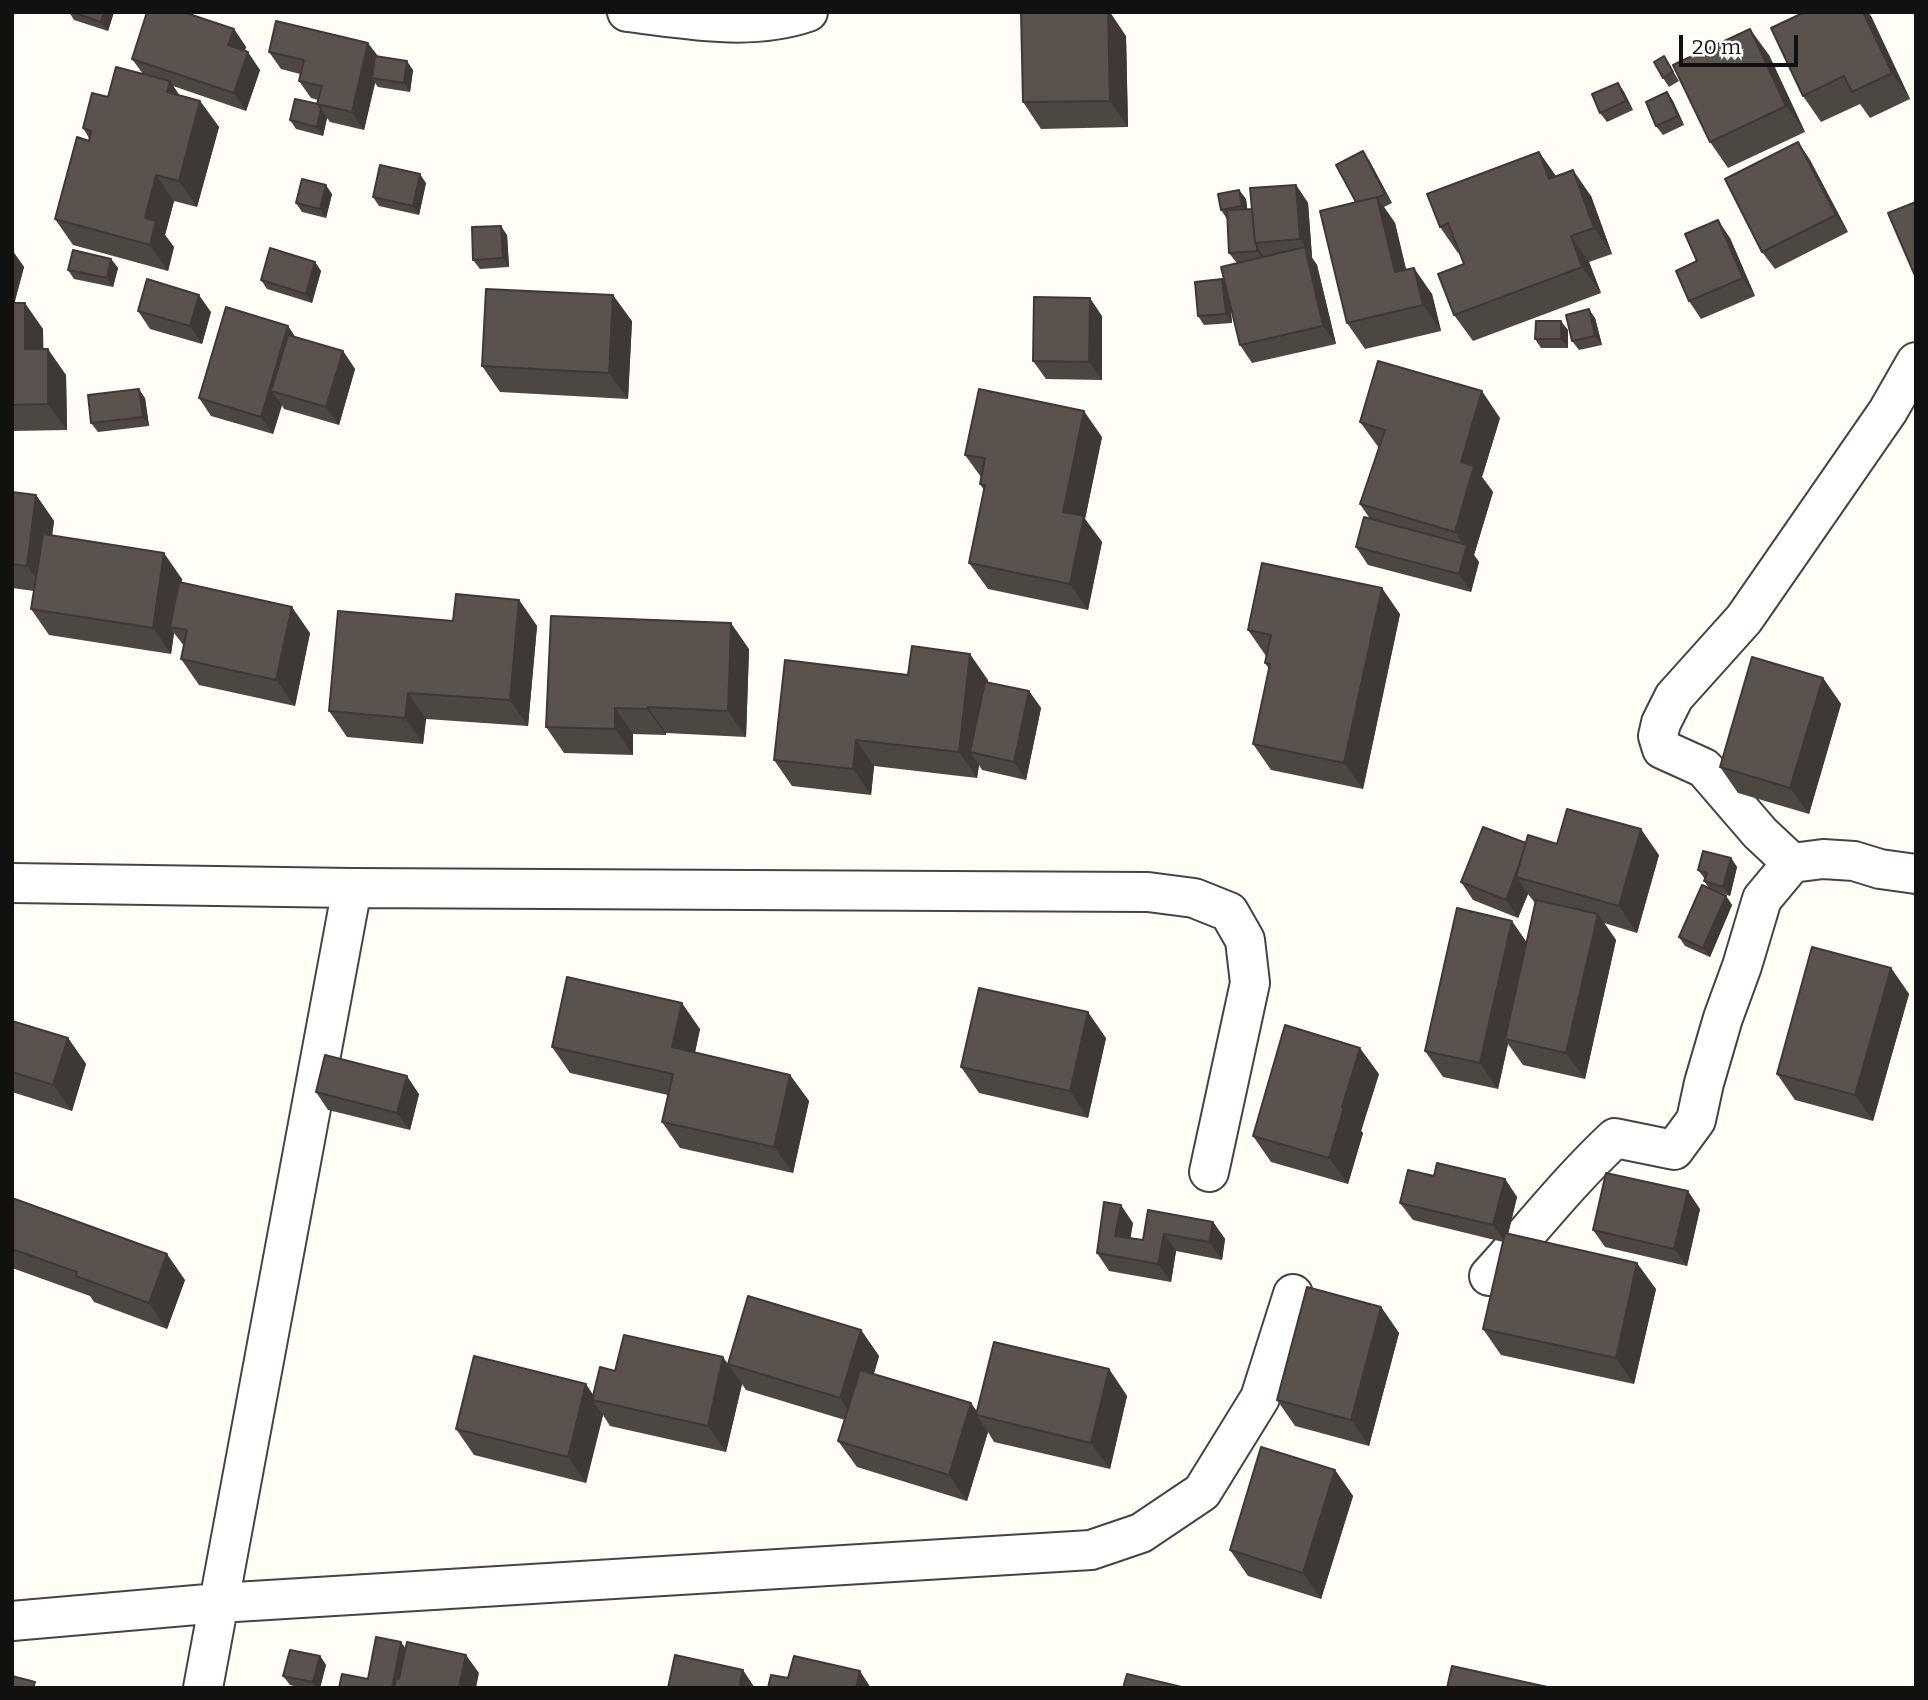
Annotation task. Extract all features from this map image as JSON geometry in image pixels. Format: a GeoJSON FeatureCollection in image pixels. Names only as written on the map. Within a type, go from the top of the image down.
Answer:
{"type":"FeatureCollection","features":[{"type":"Feature","properties":{"kind":"street"},"geometry":{"type":"LineString","coordinates":[[627,12],[711,22],[754,22],[793,17],[808,12]]}},
{"type":"Feature","properties":{"kind":"street"},"geometry":{"type":"LineString","coordinates":[[1792,863],[1760,833],[1704,768],[1662,749],[1658,736],[1661,723],[1674,697],[1744,619],[1888,411],[1916,362]]}},
{"type":"Feature","properties":{"kind":"street"},"geometry":{"type":"LineString","coordinates":[[1489,1276],[1580,1171],[1615,1138],[1674,1150],[1696,1120],[1723,1018],[1762,899],[1792,863],[1824,859],[1854,861],[1880,869],[1916,874]]}},
{"type":"Feature","properties":{"kind":"street"},"geometry":{"type":"LineString","coordinates":[[12,883],[352,888],[1148,892],[1194,898],[1229,912],[1245,940],[1250,983],[1209,1172]]}},
{"type":"Feature","properties":{"kind":"street"},"geometry":{"type":"LineString","coordinates":[[203,1688],[352,888]]}},
{"type":"Feature","properties":{"kind":"street"},"geometry":{"type":"LineString","coordinates":[[12,1620],[219,1603],[1091,1550],[1141,1533],[1202,1492],[1260,1398],[1293,1294]]}},
{"type":"Feature","properties":{"kind":"building"},"geometry":{"type":"Polygon","coordinates":[[[72,12],[104,12],[101,22],[72,12]]]}},
{"type":"Feature","properties":{"kind":"building"},"geometry":{"type":"Polygon","coordinates":[[[147,12],[183,12],[234,29],[228,45],[248,52],[234,93],[132,59],[147,12]]]}},
{"type":"Feature","properties":{"kind":"building"},"geometry":{"type":"Polygon","coordinates":[[[1021,12],[1108,12],[1110,101],[1023,102],[1021,12]]]}},
{"type":"Feature","properties":{"kind":"building"},"geometry":{"type":"Polygon","coordinates":[[[1805,12],[1863,12],[1892,73],[1852,92],[1844,76],[1803,96],[1771,28],[1805,12]]]}},
{"type":"Feature","properties":{"kind":"building"},"geometry":{"type":"Polygon","coordinates":[[[276,21],[368,43],[352,112],[317,104],[322,86],[299,81],[304,60],[269,52],[276,21]]]}},
{"type":"Feature","properties":{"kind":"building"},"geometry":{"type":"Polygon","coordinates":[[[1750,29],[1786,106],[1710,142],[1673,65],[1750,29]]]}},
{"type":"Feature","properties":{"kind":"building"},"geometry":{"type":"Polygon","coordinates":[[[375,56],[407,61],[404,83],[372,78],[375,56]]]}},
{"type":"Feature","properties":{"kind":"building"},"geometry":{"type":"Polygon","coordinates":[[[1664,56],[1673,72],[1663,78],[1654,62],[1664,56]]]}},
{"type":"Feature","properties":{"kind":"building"},"geometry":{"type":"Polygon","coordinates":[[[116,67],[170,81],[167,92],[200,101],[179,181],[156,175],[145,218],[156,221],[150,245],[55,219],[77,137],[89,141],[91,131],[83,128],[92,93],[108,97],[116,67]]]}},
{"type":"Feature","properties":{"kind":"building"},"geometry":{"type":"Polygon","coordinates":[[[1618,83],[1626,101],[1600,113],[1592,94],[1618,83]]]}},
{"type":"Feature","properties":{"kind":"building"},"geometry":{"type":"Polygon","coordinates":[[[1667,92],[1678,116],[1656,126],[1646,102],[1667,92]]]}},
{"type":"Feature","properties":{"kind":"building"},"geometry":{"type":"Polygon","coordinates":[[[295,99],[318,104],[321,109],[317,127],[290,120],[295,99]]]}},
{"type":"Feature","properties":{"kind":"building"},"geometry":{"type":"Polygon","coordinates":[[[1798,142],[1836,215],[1762,252],[1725,179],[1798,142]]]}},
{"type":"Feature","properties":{"kind":"building"},"geometry":{"type":"Polygon","coordinates":[[[1363,151],[1385,194],[1356,202],[1336,165],[1363,151]]]}},
{"type":"Feature","properties":{"kind":"building"},"geometry":{"type":"Polygon","coordinates":[[[1539,152],[1549,179],[1573,170],[1594,228],[1571,236],[1582,267],[1454,315],[1438,274],[1464,264],[1448,223],[1440,227],[1427,194],[1539,152]]]}},
{"type":"Feature","properties":{"kind":"building"},"geometry":{"type":"Polygon","coordinates":[[[380,165],[420,174],[413,206],[373,197],[380,165]]]}},
{"type":"Feature","properties":{"kind":"building"},"geometry":{"type":"Polygon","coordinates":[[[302,179],[326,185],[320,209],[296,203],[302,179]]]}},
{"type":"Feature","properties":{"kind":"building"},"geometry":{"type":"Polygon","coordinates":[[[1296,185],[1300,239],[1255,243],[1250,188],[1296,185]]]}},
{"type":"Feature","properties":{"kind":"building"},"geometry":{"type":"Polygon","coordinates":[[[1239,190],[1242,206],[1221,210],[1218,194],[1239,190]]]}},
{"type":"Feature","properties":{"kind":"building"},"geometry":{"type":"Polygon","coordinates":[[[1377,197],[1395,272],[1414,268],[1423,305],[1347,323],[1320,211],[1377,197]]]}},
{"type":"Feature","properties":{"kind":"building"},"geometry":{"type":"Polygon","coordinates":[[[1916,202],[1916,278],[1888,213],[1916,202]]]}},
{"type":"Feature","properties":{"kind":"building"},"geometry":{"type":"Polygon","coordinates":[[[1252,209],[1257,251],[1229,253],[1227,210],[1252,209]]]}},
{"type":"Feature","properties":{"kind":"building"},"geometry":{"type":"Polygon","coordinates":[[[1718,220],[1743,278],[1689,301],[1676,271],[1697,261],[1685,234],[1718,220]]]}},
{"type":"Feature","properties":{"kind":"building"},"geometry":{"type":"Polygon","coordinates":[[[501,226],[503,258],[473,260],[472,227],[501,226]]]}},
{"type":"Feature","properties":{"kind":"building"},"geometry":{"type":"Polygon","coordinates":[[[1305,247],[1323,326],[1240,345],[1221,267],[1305,247]]]}},
{"type":"Feature","properties":{"kind":"building"},"geometry":{"type":"Polygon","coordinates":[[[270,248],[315,262],[306,294],[261,280],[270,248]]]}},
{"type":"Feature","properties":{"kind":"building"},"geometry":{"type":"Polygon","coordinates":[[[73,250],[111,259],[107,278],[68,270],[73,250]]]}},
{"type":"Feature","properties":{"kind":"building"},"geometry":{"type":"Polygon","coordinates":[[[147,279],[199,295],[190,326],[138,311],[147,279]]]}},
{"type":"Feature","properties":{"kind":"building"},"geometry":{"type":"Polygon","coordinates":[[[1222,279],[1226,314],[1198,316],[1195,282],[1222,279]]]}},
{"type":"Feature","properties":{"kind":"building"},"geometry":{"type":"Polygon","coordinates":[[[486,289],[613,295],[609,373],[482,366],[486,289]]]}},
{"type":"Feature","properties":{"kind":"building"},"geometry":{"type":"Polygon","coordinates":[[[1034,297],[1090,298],[1089,362],[1033,361],[1034,297]]]}},
{"type":"Feature","properties":{"kind":"building"},"geometry":{"type":"Polygon","coordinates":[[[12,303],[25,303],[25,349],[48,349],[48,404],[12,405],[12,303]]]}},
{"type":"Feature","properties":{"kind":"building"},"geometry":{"type":"Polygon","coordinates":[[[226,307],[288,326],[261,417],[199,398],[226,307]]]}},
{"type":"Feature","properties":{"kind":"building"},"geometry":{"type":"Polygon","coordinates":[[[1589,309],[1595,336],[1572,341],[1566,315],[1589,309]]]}},
{"type":"Feature","properties":{"kind":"building"},"geometry":{"type":"Polygon","coordinates":[[[1536,321],[1561,321],[1561,339],[1535,339],[1536,321]]]}},
{"type":"Feature","properties":{"kind":"building"},"geometry":{"type":"Polygon","coordinates":[[[288,335],[343,351],[326,407],[271,391],[288,335]]]}},
{"type":"Feature","properties":{"kind":"building"},"geometry":{"type":"Polygon","coordinates":[[[1378,361],[1482,391],[1461,462],[1474,466],[1455,532],[1360,504],[1385,430],[1360,422],[1378,361]]]}},
{"type":"Feature","properties":{"kind":"building"},"geometry":{"type":"Polygon","coordinates":[[[139,389],[143,417],[91,423],[88,395],[139,389]]]}},
{"type":"Feature","properties":{"kind":"building"},"geometry":{"type":"Polygon","coordinates":[[[979,389],[1084,411],[1063,512],[1084,516],[1070,584],[969,563],[985,485],[980,484],[985,458],[965,455],[979,389]]]}},
{"type":"Feature","properties":{"kind":"building"},"geometry":{"type":"Polygon","coordinates":[[[12,492],[36,495],[27,566],[12,564],[12,492]]]}},
{"type":"Feature","properties":{"kind":"building"},"geometry":{"type":"Polygon","coordinates":[[[1364,517],[1467,545],[1459,574],[1356,547],[1364,517]]]}},
{"type":"Feature","properties":{"kind":"building"},"geometry":{"type":"Polygon","coordinates":[[[43,534],[164,553],[153,628],[31,609],[43,534]]]}},
{"type":"Feature","properties":{"kind":"building"},"geometry":{"type":"Polygon","coordinates":[[[1262,563],[1382,588],[1344,763],[1253,744],[1270,664],[1265,663],[1271,635],[1248,630],[1262,563]]]}},
{"type":"Feature","properties":{"kind":"building"},"geometry":{"type":"Polygon","coordinates":[[[179,582],[292,607],[276,680],[181,659],[187,630],[170,627],[179,582]]]}},
{"type":"Feature","properties":{"kind":"building"},"geometry":{"type":"Polygon","coordinates":[[[456,594],[519,600],[510,700],[408,693],[405,718],[329,711],[338,611],[453,621],[456,594]]]}},
{"type":"Feature","properties":{"kind":"building"},"geometry":{"type":"Polygon","coordinates":[[[551,616],[731,623],[728,711],[615,708],[615,729],[546,727],[551,616]]]}},
{"type":"Feature","properties":{"kind":"building"},"geometry":{"type":"Polygon","coordinates":[[[912,646],[970,654],[959,752],[856,740],[853,769],[774,760],[785,660],[908,675],[912,646]]]}},
{"type":"Feature","properties":{"kind":"building"},"geometry":{"type":"Polygon","coordinates":[[[1752,657],[1823,678],[1790,788],[1720,767],[1752,657]]]}},
{"type":"Feature","properties":{"kind":"building"},"geometry":{"type":"Polygon","coordinates":[[[985,682],[1029,691],[1014,762],[970,752],[985,682]]]}},
{"type":"Feature","properties":{"kind":"building"},"geometry":{"type":"Polygon","coordinates":[[[1567,809],[1641,829],[1619,906],[1516,877],[1528,835],[1557,844],[1567,809]]]}},
{"type":"Feature","properties":{"kind":"building"},"geometry":{"type":"Polygon","coordinates":[[[1483,827],[1526,843],[1506,900],[1461,882],[1483,827]]]}},
{"type":"Feature","properties":{"kind":"building"},"geometry":{"type":"Polygon","coordinates":[[[1703,851],[1731,858],[1723,887],[1704,881],[1707,873],[1698,870],[1703,851]]]}},
{"type":"Feature","properties":{"kind":"building"},"geometry":{"type":"Polygon","coordinates":[[[1702,885],[1726,896],[1703,948],[1679,937],[1702,885]]]}},
{"type":"Feature","properties":{"kind":"building"},"geometry":{"type":"Polygon","coordinates":[[[1536,900],[1598,914],[1566,1053],[1505,1039],[1536,900]]]}},
{"type":"Feature","properties":{"kind":"building"},"geometry":{"type":"Polygon","coordinates":[[[1457,908],[1512,921],[1480,1063],[1425,1051],[1457,908]]]}},
{"type":"Feature","properties":{"kind":"building"},"geometry":{"type":"Polygon","coordinates":[[[1812,947],[1891,968],[1855,1095],[1777,1074],[1812,947]]]}},
{"type":"Feature","properties":{"kind":"building"},"geometry":{"type":"Polygon","coordinates":[[[567,977],[682,1003],[672,1047],[790,1075],[774,1147],[662,1122],[673,1074],[552,1047],[567,977]]]}},
{"type":"Feature","properties":{"kind":"building"},"geometry":{"type":"Polygon","coordinates":[[[979,988],[1088,1012],[1070,1091],[961,1067],[979,988]]]}},
{"type":"Feature","properties":{"kind":"building"},"geometry":{"type":"Polygon","coordinates":[[[12,1021],[68,1038],[53,1085],[12,1072],[12,1021]]]}},
{"type":"Feature","properties":{"kind":"building"},"geometry":{"type":"Polygon","coordinates":[[[1285,1025],[1360,1048],[1329,1158],[1253,1136],[1285,1025]]]}},
{"type":"Feature","properties":{"kind":"building"},"geometry":{"type":"Polygon","coordinates":[[[325,1055],[407,1076],[397,1113],[316,1092],[325,1055]]]}},
{"type":"Feature","properties":{"kind":"building"},"geometry":{"type":"Polygon","coordinates":[[[1437,1163],[1505,1179],[1493,1225],[1400,1203],[1408,1170],[1434,1176],[1437,1163]]]}},
{"type":"Feature","properties":{"kind":"building"},"geometry":{"type":"Polygon","coordinates":[[[1606,1173],[1688,1191],[1674,1249],[1593,1230],[1606,1173]]]}},
{"type":"Feature","properties":{"kind":"building"},"geometry":{"type":"Polygon","coordinates":[[[12,1198],[167,1254],[149,1303],[76,1276],[77,1272],[12,1249],[12,1198]]]}},
{"type":"Feature","properties":{"kind":"building"},"geometry":{"type":"Polygon","coordinates":[[[1104,1202],[1121,1205],[1115,1236],[1143,1240],[1148,1210],[1213,1222],[1209,1242],[1164,1234],[1158,1264],[1097,1253],[1104,1202]]]}},
{"type":"Feature","properties":{"kind":"building"},"geometry":{"type":"Polygon","coordinates":[[[1505,1233],[1637,1263],[1616,1358],[1483,1329],[1505,1233]]]}},
{"type":"Feature","properties":{"kind":"building"},"geometry":{"type":"Polygon","coordinates":[[[1307,1287],[1381,1307],[1351,1420],[1277,1400],[1307,1287]]]}},
{"type":"Feature","properties":{"kind":"building"},"geometry":{"type":"Polygon","coordinates":[[[748,1296],[861,1330],[840,1398],[728,1364],[748,1296]]]}},
{"type":"Feature","properties":{"kind":"building"},"geometry":{"type":"Polygon","coordinates":[[[624,1335],[723,1357],[708,1426],[592,1400],[600,1367],[615,1371],[624,1335]]]}},
{"type":"Feature","properties":{"kind":"building"},"geometry":{"type":"Polygon","coordinates":[[[994,1342],[1109,1369],[1091,1443],[976,1415],[994,1342]]]}},
{"type":"Feature","properties":{"kind":"building"},"geometry":{"type":"Polygon","coordinates":[[[474,1356],[586,1384],[568,1457],[456,1429],[474,1356]]]}},
{"type":"Feature","properties":{"kind":"building"},"geometry":{"type":"Polygon","coordinates":[[[860,1370],[971,1403],[949,1475],[838,1441],[860,1370]]]}},
{"type":"Feature","properties":{"kind":"building"},"geometry":{"type":"Polygon","coordinates":[[[1261,1447],[1335,1470],[1303,1573],[1230,1550],[1261,1447]]]}},
{"type":"Feature","properties":{"kind":"building"},"geometry":{"type":"Polygon","coordinates":[[[376,1637],[401,1642],[392,1688],[339,1688],[342,1674],[368,1679],[376,1637]]]}},
{"type":"Feature","properties":{"kind":"building"},"geometry":{"type":"Polygon","coordinates":[[[407,1642],[466,1655],[459,1688],[394,1688],[396,1678],[399,1679],[407,1642]]]}},
{"type":"Feature","properties":{"kind":"building"},"geometry":{"type":"Polygon","coordinates":[[[290,1650],[320,1656],[313,1682],[283,1676],[290,1650]]]}},
{"type":"Feature","properties":{"kind":"building"},"geometry":{"type":"Polygon","coordinates":[[[675,1655],[743,1670],[739,1688],[668,1688],[675,1655]]]}},
{"type":"Feature","properties":{"kind":"building"},"geometry":{"type":"Polygon","coordinates":[[[794,1656],[860,1671],[856,1688],[768,1688],[771,1675],[788,1678],[794,1656]]]}},
{"type":"Feature","properties":{"kind":"building"},"geometry":{"type":"Polygon","coordinates":[[[1452,1666],[1552,1688],[1447,1688],[1452,1666]]]}},
{"type":"Feature","properties":{"kind":"building"},"geometry":{"type":"Polygon","coordinates":[[[1127,1674],[1186,1688],[1123,1688],[1127,1674]]]}},
{"type":"Feature","properties":{"kind":"building"},"geometry":{"type":"Polygon","coordinates":[[[12,1676],[35,1682],[33,1688],[12,1688],[12,1676]]]}}]}
